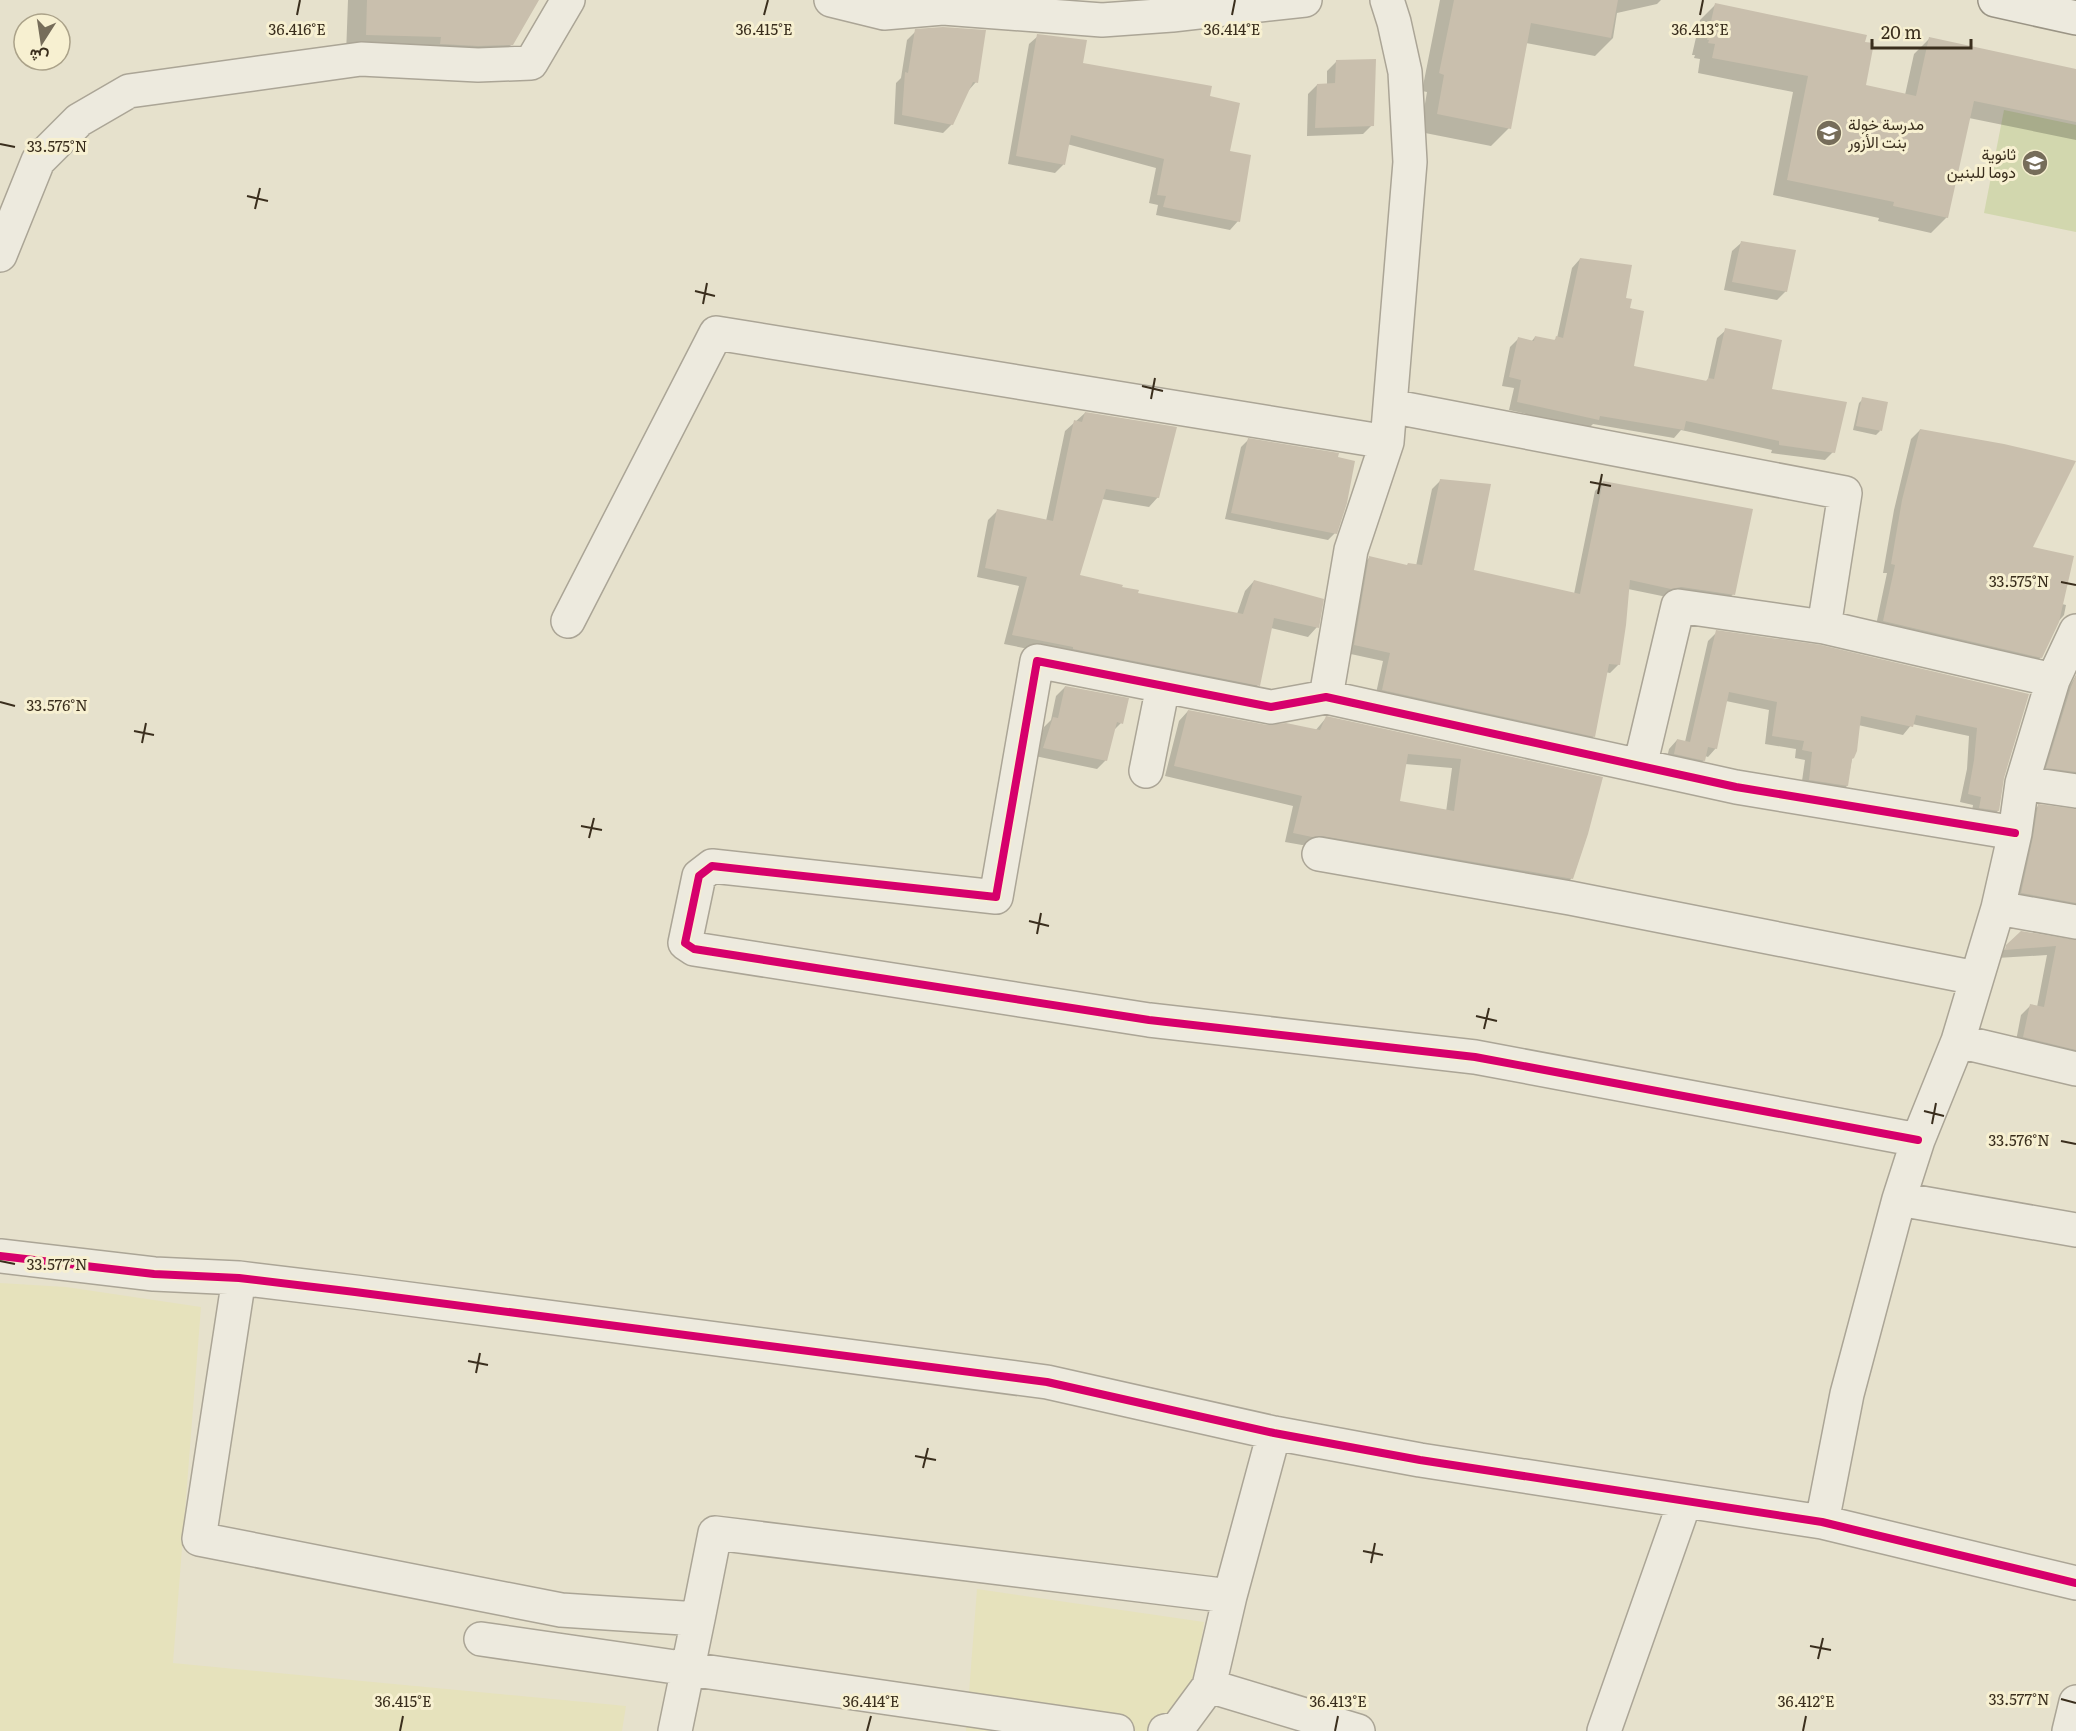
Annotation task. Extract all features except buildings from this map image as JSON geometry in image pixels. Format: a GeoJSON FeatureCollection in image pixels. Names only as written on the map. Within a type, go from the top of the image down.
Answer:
{"type":"FeatureCollection","features":[{"type":"Feature","properties":{"kind":"street"},"geometry":{"type":"LineString","coordinates":[[0,255],[38,161],[79,120],[129,91],[361,59],[478,65],[531,63],[568,0]]}},
{"type":"Feature","properties":{"kind":"street"},"geometry":{"type":"LineString","coordinates":[[831,0],[884,12],[943,8],[1103,10],[1172,15],[1305,0]]}},
{"type":"Feature","properties":{"kind":"street"},"geometry":{"type":"LineString","coordinates":[[1326,697],[1351,550],[1388,442],[1410,162],[1405,72],[1387,0]]}},
{"type":"Feature","properties":{"kind":"street"},"geometry":{"type":"LineString","coordinates":[[1995,0],[2076,18]]}},
{"type":"Feature","properties":{"kind":"street"},"geometry":{"type":"LineString","coordinates":[[568,621],[716,333],[1388,442]]}},
{"type":"Feature","properties":{"kind":"street"},"geometry":{"type":"LineString","coordinates":[[1390,406],[1845,493],[1824,627]]}},
{"type":"Feature","properties":{"kind":"street"},"geometry":{"type":"LineString","coordinates":[[1640,766],[1678,606],[1824,627],[2053,680]]}},
{"type":"Feature","properties":{"kind":"street"},"geometry":{"type":"LineString","coordinates":[[1822,1522],[1846,1394],[1899,1199],[1918,1140],[1958,1041],[1998,908],[2015,833],[2022,783],[2053,680],[2076,630]]}},
{"type":"Feature","properties":{"kind":"street"},"geometry":{"type":"LineString","coordinates":[[1918,1140],[1475,1057],[1149,1020],[694,950],[686,943],[699,876],[712,866],[996,897],[1037,661],[1271,707],[1326,697],[1737,787],[2015,833]]}},
{"type":"Feature","properties":{"kind":"street"},"geometry":{"type":"LineString","coordinates":[[1146,771],[1163,686]]}},
{"type":"Feature","properties":{"kind":"street"},"geometry":{"type":"LineString","coordinates":[[2022,783],[2076,791]]}},
{"type":"Feature","properties":{"kind":"street"},"geometry":{"type":"LineString","coordinates":[[1319,854],[1570,898],[1977,978]]}},
{"type":"Feature","properties":{"kind":"street"},"geometry":{"type":"LineString","coordinates":[[1998,908],[2076,922]]}},
{"type":"Feature","properties":{"kind":"street"},"geometry":{"type":"LineString","coordinates":[[1958,1041],[2076,1069]]}},
{"type":"Feature","properties":{"kind":"street"},"geometry":{"type":"LineString","coordinates":[[1899,1199],[2076,1230]]}},
{"type":"Feature","properties":{"kind":"street"},"geometry":{"type":"LineString","coordinates":[[0,1256],[154,1274],[239,1278],[1047,1382],[1274,1433],[1420,1460],[1822,1522],[2076,1583]]}},
{"type":"Feature","properties":{"kind":"street"},"geometry":{"type":"LineString","coordinates":[[239,1278],[199,1539],[561,1610],[698,1619]]}},
{"type":"Feature","properties":{"kind":"street"},"geometry":{"type":"LineString","coordinates":[[1165,1731],[1178,1728],[1209,1686],[1230,1596],[1274,1433]]}},
{"type":"Feature","properties":{"kind":"street"},"geometry":{"type":"LineString","coordinates":[[1604,1731],[1685,1501]]}},
{"type":"Feature","properties":{"kind":"street"},"geometry":{"type":"LineString","coordinates":[[675,1731],[715,1533],[1230,1596]]}},
{"type":"Feature","properties":{"kind":"street"},"geometry":{"type":"LineString","coordinates":[[481,1638],[1117,1731]]}},
{"type":"Feature","properties":{"kind":"street"},"geometry":{"type":"LineString","coordinates":[[1209,1686],[1358,1731]]}},
{"type":"Feature","properties":{"kind":"street"},"geometry":{"type":"LineString","coordinates":[[2069,1731],[2076,1702]]}},
{"type":"Feature","properties":{"kind":"shaded area"},"geometry":{"type":"Polygon","coordinates":[[[0,1283],[66,1287],[201,1307],[173,1663],[626,1706],[622,1731],[0,1731],[0,1283]]]}},
{"type":"Feature","properties":{"kind":"shaded area"},"geometry":{"type":"Polygon","coordinates":[[[977,1589],[1204,1622],[1188,1731],[966,1731],[977,1589]]]}},
{"type":"Feature","properties":{"kind":"green space","name":"ثانوية دوما للبنين"},"geometry":{"type":"Polygon","coordinates":[[[2004,110],[2076,125],[2076,232],[1984,213],[2004,110]]]}},
{"type":"Feature","properties":{"kind":"cycle path"},"geometry":{"type":"LineString","coordinates":[[1918,1140],[1475,1057],[1149,1020],[694,949],[685,943],[699,876],[712,866],[996,897],[1037,661],[1271,707],[1326,697],[1736,787],[2015,833]]}},
{"type":"Feature","properties":{"kind":"cycle path"},"geometry":{"type":"LineString","coordinates":[[0,1256],[154,1274],[239,1278],[1047,1382],[1274,1433],[1420,1460],[1822,1522],[2076,1583]]}},
{"type":"Feature","properties":{"kind":"place","name":"مدرسة خولة بنت الأزور"},"geometry":{"type":"Point","coordinates":[1829,133]}},
{"type":"Feature","properties":{"kind":"place","name":"ثانوية دوما للبنين"},"geometry":{"type":"Point","coordinates":[2035,163]}}]}
